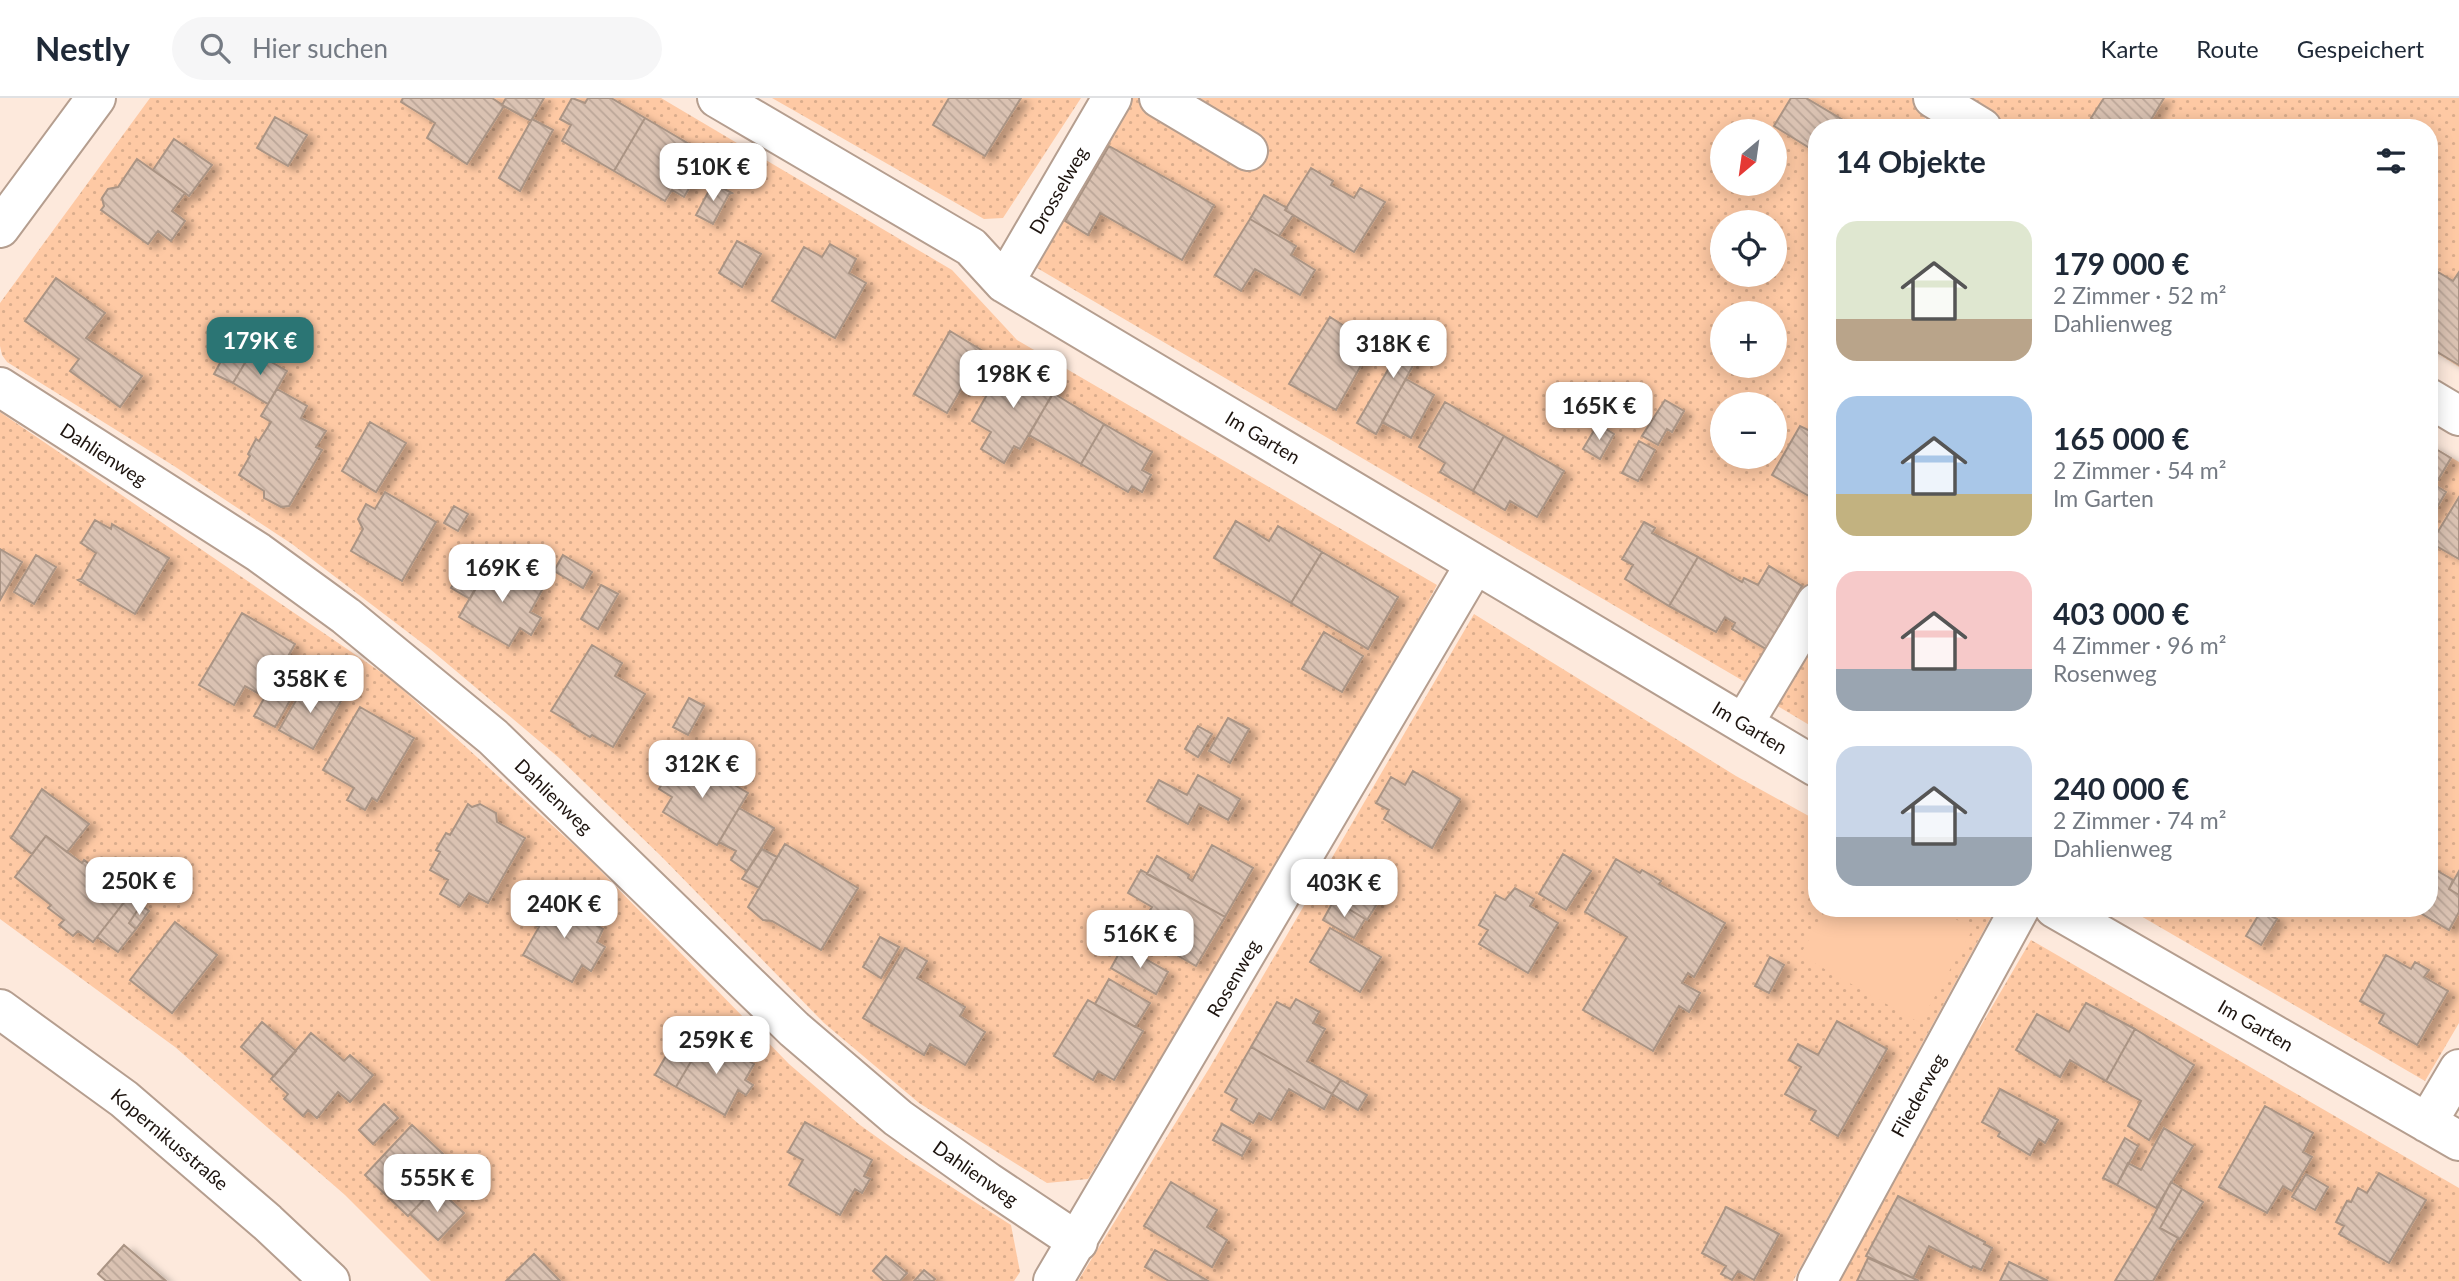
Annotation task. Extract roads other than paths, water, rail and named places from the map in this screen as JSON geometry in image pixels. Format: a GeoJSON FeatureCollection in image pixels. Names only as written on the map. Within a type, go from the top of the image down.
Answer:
{"type":"FeatureCollection","features":[{"type":"Feature","properties":{"kind":"street"},"geometry":{"type":"LineString","coordinates":[[0,228],[96,98]]}},
{"type":"Feature","properties":{"kind":"street","name":"Im Garten"},"geometry":{"type":"LineString","coordinates":[[717,98],[971,247],[1004,282],[1808,762]]}},
{"type":"Feature","properties":{"kind":"street","name":"Drosselweg"},"geometry":{"type":"LineString","coordinates":[[1004,282],[1112,98]]}},
{"type":"Feature","properties":{"kind":"street"},"geometry":{"type":"LineString","coordinates":[[1159,98],[1248,151]]}},
{"type":"Feature","properties":{"kind":"street"},"geometry":{"type":"LineString","coordinates":[[1933,98],[1967,119]]}},
{"type":"Feature","properties":{"kind":"street","name":"Dahlienweg"},"geometry":{"type":"LineString","coordinates":[[0,387],[258,552],[346,616],[493,737],[794,1029],[898,1118],[1078,1242]]}},
{"type":"Feature","properties":{"kind":"street"},"geometry":{"type":"LineString","coordinates":[[2438,403],[2459,416]]}},
{"type":"Feature","properties":{"kind":"street","name":"Rosenweg"},"geometry":{"type":"LineString","coordinates":[[1054,1281],[1475,564]]}},
{"type":"Feature","properties":{"kind":"street"},"geometry":{"type":"LineString","coordinates":[[1744,723],[1808,616]]}},
{"type":"Feature","properties":{"kind":"street","name":"Fliederweg"},"geometry":{"type":"LineString","coordinates":[[1817,1281],[2015,917]]}},
{"type":"Feature","properties":{"kind":"street","name":"Im Garten"},"geometry":{"type":"LineString","coordinates":[[2070,917],[2443,1132]]}},
{"type":"Feature","properties":{"kind":"street","name":"Kopernikusstraße"},"geometry":{"type":"LineString","coordinates":[[0,1009],[124,1099],[267,1222],[330,1281]]}},
{"type":"Feature","properties":{"kind":"street"},"geometry":{"type":"LineString","coordinates":[[2443,1132],[2459,1069]]}}]}
